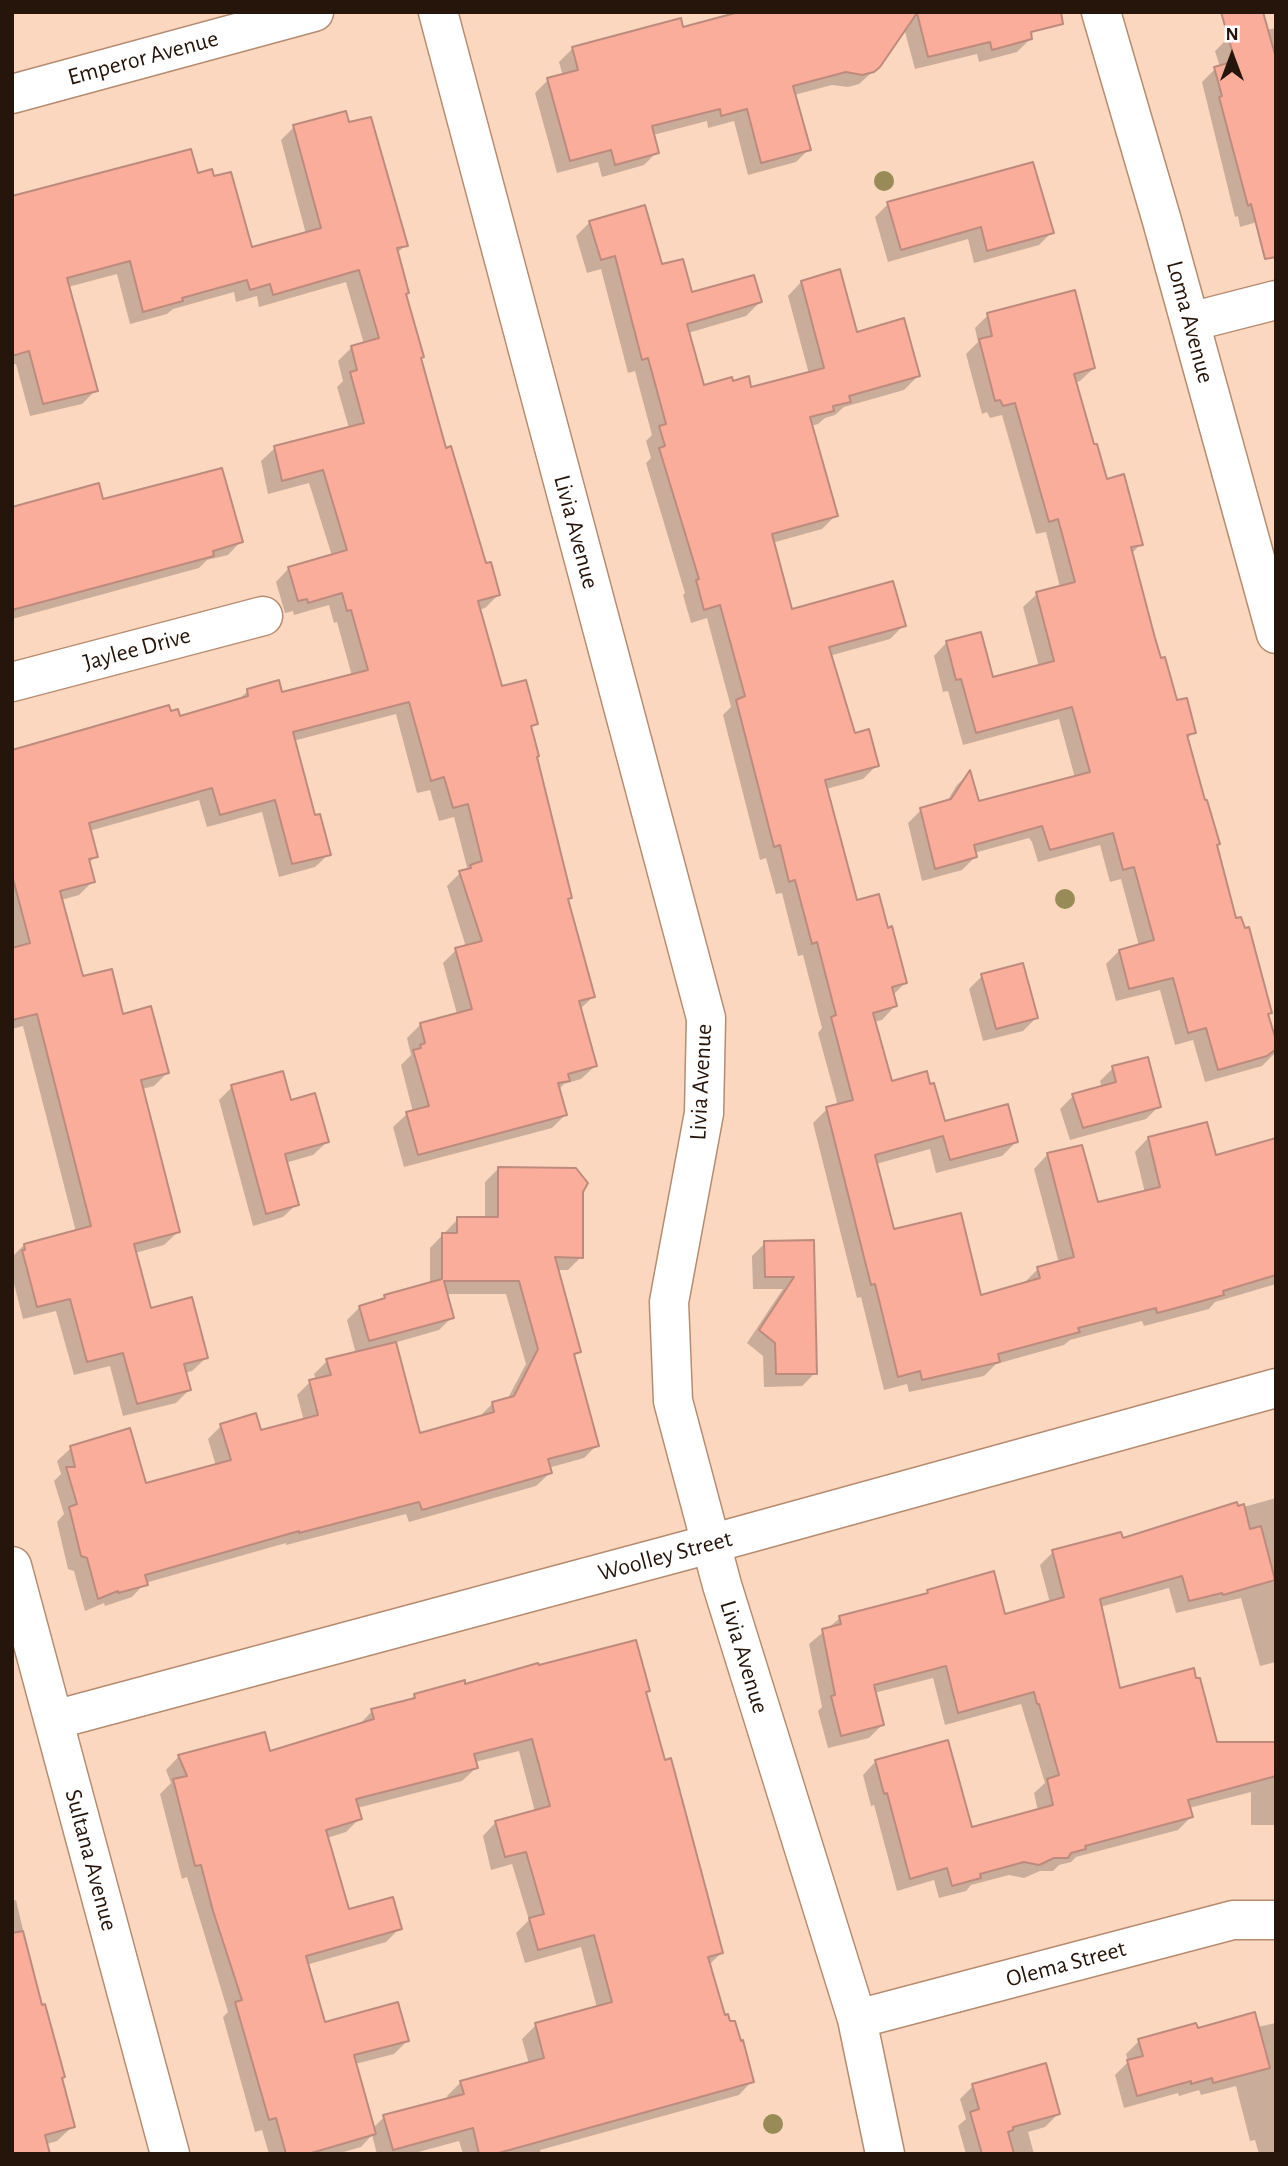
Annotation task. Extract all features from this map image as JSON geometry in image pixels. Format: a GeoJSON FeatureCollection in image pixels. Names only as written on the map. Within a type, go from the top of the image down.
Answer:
{"type":"FeatureCollection","features":[{"type":"Feature","properties":{"kind":"street","name":"Emperor Avenue"},"geometry":{"type":"LineString","coordinates":[[12,94],[314,12]]}},
{"type":"Feature","properties":{"kind":"street","name":"Livia Avenue"},"geometry":{"type":"LineString","coordinates":[[438,12],[706,1018],[704,1113],[669,1302],[673,1401],[710,1544],[857,2019],[885,2154]]}},
{"type":"Feature","properties":{"kind":"street","name":"Loma Avenue"},"geometry":{"type":"LineString","coordinates":[[1101,12],[1276,634]]}},
{"type":"Feature","properties":{"kind":"street"},"geometry":{"type":"LineString","coordinates":[[1190,322],[1276,300]]}},
{"type":"Feature","properties":{"kind":"street","name":"Jaylee Drive"},"geometry":{"type":"LineString","coordinates":[[12,682],[263,617]]}},
{"type":"Feature","properties":{"kind":"street","name":"Woolley Street"},"geometry":{"type":"LineString","coordinates":[[54,1720],[710,1544],[1276,1388]]}},
{"type":"Feature","properties":{"kind":"street","name":"Sultana Avenue"},"geometry":{"type":"LineString","coordinates":[[12,1566],[170,2154]]}},
{"type":"Feature","properties":{"kind":"street","name":"Olema Street"},"geometry":{"type":"LineString","coordinates":[[857,2019],[1233,1920],[1276,1920]]}},
{"type":"Feature","properties":{"kind":"building"},"geometry":{"type":"Polygon","coordinates":[[[739,12],[1061,12],[1063,24],[1031,32],[1032,39],[992,50],[990,42],[928,57],[917,13],[874,72],[862,75],[846,72],[793,86],[811,150],[761,163],[747,109],[721,116],[720,109],[652,126],[659,153],[615,165],[611,150],[570,161],[547,78],[578,70],[572,47],[681,18],[683,27],[739,12]]]}},
{"type":"Feature","properties":{"kind":"building"},"geometry":{"type":"Polygon","coordinates":[[[1221,12],[1263,12],[1276,58],[1276,257],[1265,259],[1219,97],[1222,96],[1214,67],[1235,61],[1221,12]]]}},
{"type":"Feature","properties":{"kind":"building"},"geometry":{"type":"Polygon","coordinates":[[[346,111],[349,122],[371,117],[408,246],[397,248],[409,293],[406,294],[424,357],[421,358],[446,448],[451,446],[486,563],[491,562],[500,595],[478,601],[502,686],[526,680],[538,724],[531,726],[539,756],[537,757],[572,898],[568,899],[595,997],[579,1001],[597,1066],[568,1074],[570,1081],[558,1083],[567,1115],[418,1155],[406,1112],[429,1106],[413,1050],[421,1048],[420,1045],[425,1043],[420,1023],[472,1009],[455,948],[482,941],[459,871],[482,861],[468,804],[453,808],[444,777],[431,781],[409,702],[293,732],[315,815],[320,814],[331,855],[292,864],[275,800],[220,815],[212,788],[89,823],[98,857],[89,859],[95,882],[60,891],[83,976],[112,969],[123,1014],[151,1006],[169,1073],[141,1080],[180,1232],[134,1244],[151,1308],[192,1297],[208,1358],[184,1364],[191,1390],[137,1404],[123,1353],[87,1362],[70,1299],[37,1307],[22,1250],[25,1250],[24,1244],[91,1226],[37,1014],[12,1020],[12,948],[30,943],[12,875],[12,750],[169,705],[171,711],[178,709],[180,716],[248,696],[247,689],[279,680],[282,692],[368,670],[351,610],[347,611],[342,593],[308,603],[307,599],[298,601],[288,567],[347,550],[323,470],[282,481],[274,446],[364,423],[350,372],[357,370],[351,346],[379,338],[359,270],[273,295],[270,284],[250,290],[247,280],[143,312],[130,261],[67,278],[98,391],[43,404],[29,351],[12,356],[12,196],[191,149],[198,173],[212,169],[214,176],[231,172],[252,247],[321,228],[293,125],[346,111]]]}},
{"type":"Feature","properties":{"kind":"building"},"geometry":{"type":"Polygon","coordinates":[[[1033,162],[1054,233],[987,251],[981,227],[901,250],[887,202],[1033,162]]]}},
{"type":"Feature","properties":{"kind":"building"},"geometry":{"type":"Polygon","coordinates":[[[645,205],[662,264],[683,259],[692,292],[754,275],[762,302],[687,324],[704,385],[732,377],[733,381],[749,376],[751,387],[824,368],[801,281],[840,269],[857,332],[904,318],[920,376],[849,396],[851,402],[833,406],[834,411],[810,417],[838,516],[772,534],[792,609],[893,581],[906,626],[829,647],[855,733],[869,729],[879,766],[825,780],[857,900],[879,894],[888,928],[892,926],[907,983],[892,987],[897,1006],[873,1013],[892,1081],[927,1071],[930,1084],[934,1083],[945,1121],[1008,1104],[1018,1142],[950,1160],[943,1136],[875,1155],[894,1229],[961,1213],[981,1295],[1040,1278],[1037,1267],[1074,1257],[1047,1153],[1082,1145],[1098,1202],[1160,1187],[1148,1137],[1207,1122],[1216,1155],[1276,1138],[1276,1275],[1223,1291],[1224,1295],[1180,1307],[1157,1313],[1156,1308],[1078,1328],[1080,1332],[998,1354],[1000,1362],[922,1380],[920,1371],[898,1377],[875,1284],[871,1285],[826,1107],[853,1100],[831,1017],[836,1015],[817,942],[812,944],[795,880],[789,882],[780,845],[774,847],[736,700],[745,696],[720,605],[704,610],[696,580],[699,579],[659,448],[665,446],[659,426],[666,424],[648,358],[642,360],[615,256],[601,260],[589,221],[645,205]]]}},
{"type":"Feature","properties":{"kind":"building"},"geometry":{"type":"Polygon","coordinates":[[[1075,290],[1095,368],[1074,374],[1107,479],[1124,474],[1143,545],[1131,547],[1155,638],[1161,658],[1165,657],[1177,700],[1187,698],[1196,733],[1187,735],[1220,844],[1217,845],[1236,918],[1241,917],[1245,928],[1249,927],[1272,1013],[1268,1014],[1276,1049],[1267,1056],[1218,1070],[1206,1028],[1188,1033],[1173,978],[1129,989],[1119,950],[1154,940],[1134,867],[1123,870],[1113,833],[1050,850],[1042,826],[974,845],[977,857],[935,869],[920,808],[951,799],[970,770],[979,801],[1090,772],[1072,707],[976,733],[961,679],[956,680],[946,641],[981,632],[993,677],[1054,661],[1036,592],[1075,582],[1058,519],[1049,522],[1015,403],[1003,406],[1000,400],[995,401],[979,339],[992,336],[987,313],[1075,290]]]}},
{"type":"Feature","properties":{"kind":"building"},"geometry":{"type":"Polygon","coordinates":[[[222,468],[243,542],[213,551],[214,556],[12,610],[12,507],[99,483],[103,499],[222,468]]]}},
{"type":"Feature","properties":{"kind":"building"},"geometry":{"type":"Polygon","coordinates":[[[1023,963],[1038,1018],[996,1029],[981,974],[1023,963]]]}},
{"type":"Feature","properties":{"kind":"building"},"geometry":{"type":"Polygon","coordinates":[[[1148,1057],[1161,1107],[1083,1128],[1072,1094],[1116,1082],[1112,1066],[1148,1057]]]}},
{"type":"Feature","properties":{"kind":"building"},"geometry":{"type":"Polygon","coordinates":[[[283,1071],[291,1100],[315,1093],[329,1142],[285,1154],[299,1205],[266,1214],[231,1085],[283,1071]]]}},
{"type":"Feature","properties":{"kind":"building"},"geometry":{"type":"Polygon","coordinates":[[[498,1167],[576,1168],[588,1183],[583,1192],[583,1258],[555,1257],[581,1352],[574,1354],[599,1446],[548,1459],[552,1473],[422,1510],[419,1502],[299,1531],[145,1575],[148,1585],[118,1591],[98,1599],[87,1558],[81,1556],[69,1507],[77,1504],[66,1467],[75,1467],[70,1446],[130,1428],[146,1483],[231,1460],[220,1424],[256,1413],[261,1430],[318,1415],[309,1380],[331,1375],[326,1359],[396,1342],[420,1433],[494,1412],[492,1402],[514,1396],[538,1349],[519,1281],[444,1281],[454,1318],[369,1341],[359,1306],[385,1298],[384,1295],[442,1279],[442,1233],[457,1233],[457,1217],[498,1217],[498,1167]]]}},
{"type":"Feature","properties":{"kind":"building"},"geometry":{"type":"Polygon","coordinates":[[[814,1240],[817,1374],[776,1374],[775,1343],[759,1330],[794,1277],[765,1277],[764,1241],[814,1240]]]}},
{"type":"Feature","properties":{"kind":"building"},"geometry":{"type":"Polygon","coordinates":[[[1237,1502],[1238,1506],[1244,1504],[1250,1529],[1261,1526],[1275,1580],[1223,1595],[1222,1593],[1189,1601],[1182,1576],[1100,1599],[1120,1688],[1194,1668],[1196,1678],[1200,1678],[1217,1742],[1276,1742],[1276,1776],[1188,1800],[1193,1817],[1085,1846],[1086,1849],[1071,1853],[1068,1858],[1054,1858],[1039,1865],[1024,1862],[980,1874],[981,1878],[952,1886],[947,1868],[910,1879],[887,1793],[884,1794],[875,1760],[948,1740],[972,1827],[1053,1805],[1047,1779],[1059,1775],[1039,1704],[1034,1692],[958,1713],[946,1666],[874,1685],[884,1725],[841,1736],[831,1696],[835,1695],[822,1629],[841,1624],[839,1616],[928,1593],[927,1590],[994,1571],[1005,1614],[1064,1597],[1052,1550],[1121,1532],[1123,1538],[1237,1502]]]}},
{"type":"Feature","properties":{"kind":"building"},"geometry":{"type":"Polygon","coordinates":[[[636,1640],[650,1691],[646,1692],[665,1760],[671,1758],[723,1953],[708,1957],[725,2015],[728,2014],[730,2021],[735,2021],[741,2041],[743,2040],[754,2082],[495,2154],[479,2154],[473,2128],[393,2150],[383,2115],[464,2094],[460,2081],[544,2058],[535,2023],[612,2002],[594,1935],[538,1950],[529,1918],[544,1914],[526,1852],[505,1857],[495,1821],[550,1806],[532,1739],[474,1754],[478,1768],[356,1799],[362,1819],[326,1830],[349,1909],[393,1897],[402,1929],[306,1956],[325,2022],[398,2002],[409,2041],[354,2055],[376,2134],[308,2154],[286,2154],[276,2118],[269,2120],[235,2002],[242,2000],[201,1865],[195,1866],[173,1779],[187,1776],[178,1755],[265,1732],[270,1751],[374,1719],[371,1709],[415,1698],[414,1694],[465,1680],[465,1684],[538,1663],[539,1665],[636,1640]]]}},
{"type":"Feature","properties":{"kind":"building"},"geometry":{"type":"Polygon","coordinates":[[[23,1931],[42,2005],[45,2004],[65,2077],[62,2078],[75,2127],[45,2135],[50,2154],[12,2154],[12,1933],[23,1931]]]}},
{"type":"Feature","properties":{"kind":"building"},"geometry":{"type":"Polygon","coordinates":[[[1255,2012],[1270,2068],[1213,2083],[1212,2078],[1191,2084],[1191,2081],[1137,2096],[1127,2060],[1143,2056],[1138,2039],[1196,2023],[1198,2028],[1255,2012]]]}},
{"type":"Feature","properties":{"kind":"building"},"geometry":{"type":"Polygon","coordinates":[[[1046,2063],[1060,2114],[1013,2127],[1013,2130],[1008,2132],[1014,2154],[982,2154],[970,2112],[979,2109],[972,2084],[1046,2063]]]}}]}
